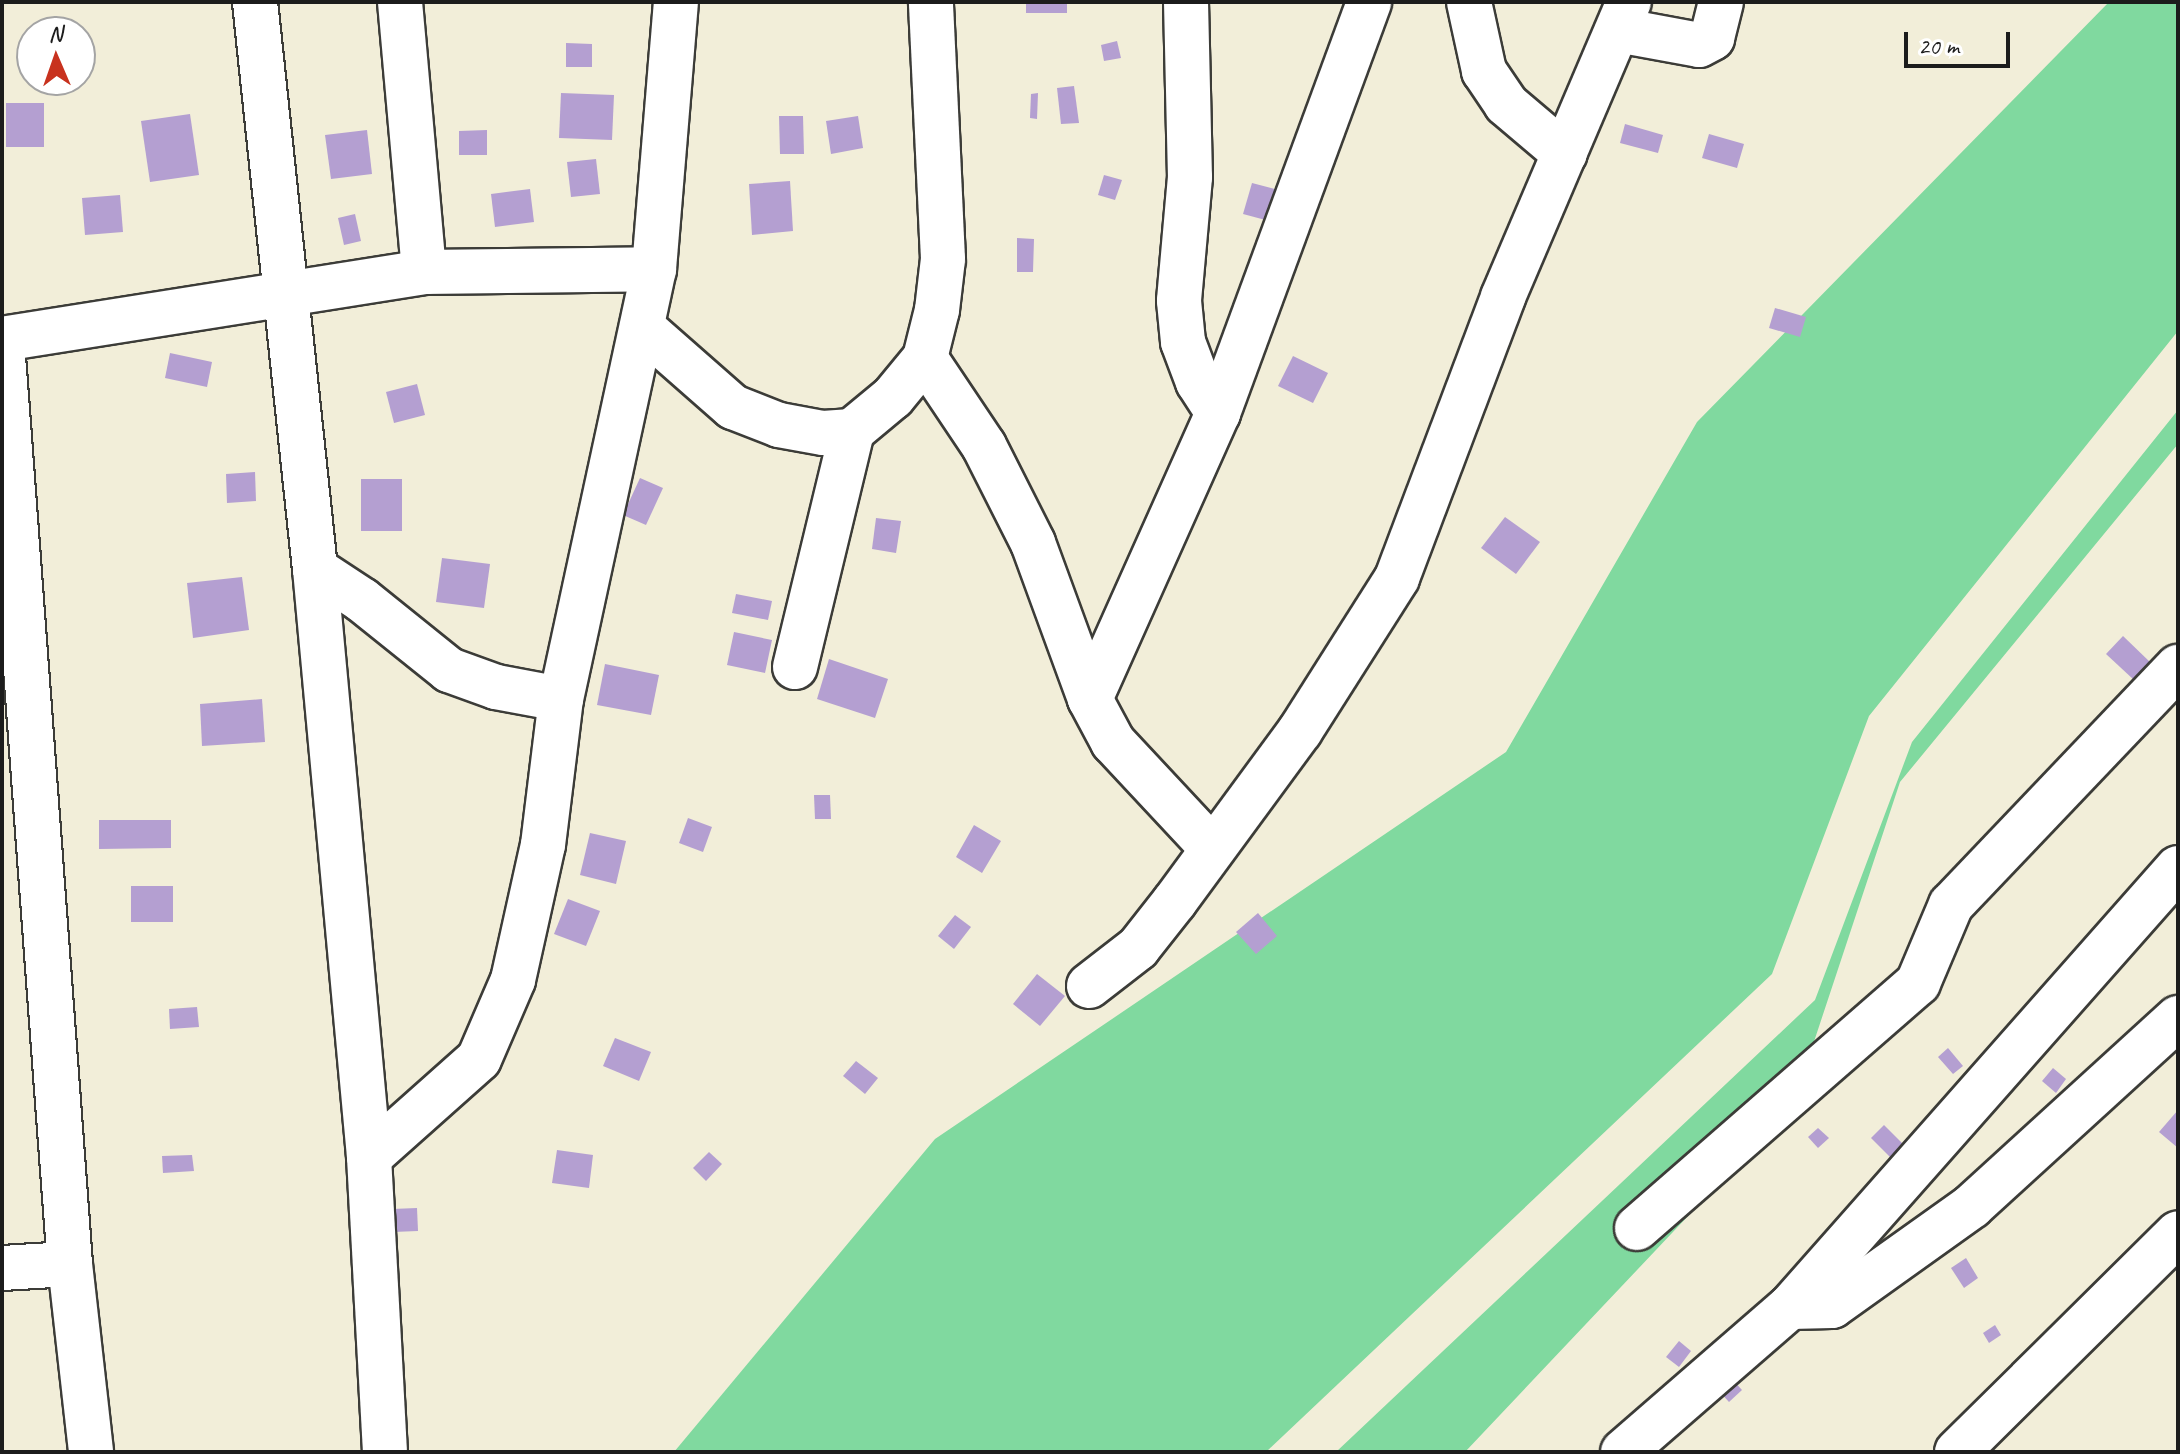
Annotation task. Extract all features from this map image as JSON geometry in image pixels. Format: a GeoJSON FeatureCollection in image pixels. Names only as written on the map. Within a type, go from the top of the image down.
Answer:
{"type":"FeatureCollection","features":[{"type":"Feature","properties":{"kind":"street"},"geometry":{"type":"LineString","coordinates":[[255,2],[315,569],[369,1157],[385,1452]]}},
{"type":"Feature","properties":{"kind":"street"},"geometry":{"type":"LineString","coordinates":[[400,2],[424,272]]}},
{"type":"Feature","properties":{"kind":"street"},"geometry":{"type":"LineString","coordinates":[[369,1157],[479,1059],[513,980],[543,845],[561,699],[654,269],[676,2]]}},
{"type":"Feature","properties":{"kind":"street"},"geometry":{"type":"LineString","coordinates":[[643,328],[733,407],[779,425],[823,433],[852,431],[893,397],[925,358],[943,259],[931,2]]}},
{"type":"Feature","properties":{"kind":"street"},"geometry":{"type":"LineString","coordinates":[[1186,2],[1190,177],[1179,301],[1183,342],[1198,382],[1218,413]]}},
{"type":"Feature","properties":{"kind":"street"},"geometry":{"type":"LineString","coordinates":[[1090,699],[1218,413],[1369,2]]}},
{"type":"Feature","properties":{"kind":"street"},"geometry":{"type":"LineString","coordinates":[[1469,2],[1484,71],[1506,104],[1565,154]]}},
{"type":"Feature","properties":{"kind":"street"},"geometry":{"type":"LineString","coordinates":[[1089,986],[1138,948],[1300,731],[1397,578],[1503,297],[1624,16],[1699,45],[1712,38],[1721,2]]}},
{"type":"Feature","properties":{"kind":"street"},"geometry":{"type":"LineString","coordinates":[[91,1452],[70,1264],[2,341],[424,272],[654,269]]}},
{"type":"Feature","properties":{"kind":"street"},"geometry":{"type":"LineString","coordinates":[[925,358],[984,446],[1033,543],[1090,699],[1113,742],[1211,847]]}},
{"type":"Feature","properties":{"kind":"street"},"geometry":{"type":"LineString","coordinates":[[795,667],[852,431]]}},
{"type":"Feature","properties":{"kind":"street"},"geometry":{"type":"LineString","coordinates":[[315,569],[362,600],[449,670],[496,687],[561,699]]}},
{"type":"Feature","properties":{"kind":"street"},"geometry":{"type":"LineString","coordinates":[[1637,1228],[1918,983],[1951,905],[2178,667]]}},
{"type":"Feature","properties":{"kind":"street"},"geometry":{"type":"LineString","coordinates":[[1623,1452],[1790,1307],[2178,868]]}},
{"type":"Feature","properties":{"kind":"street"},"geometry":{"type":"LineString","coordinates":[[1790,1307],[1832,1306],[1972,1206],[2178,1018]]}},
{"type":"Feature","properties":{"kind":"street"},"geometry":{"type":"LineString","coordinates":[[1957,1452],[2178,1233]]}},
{"type":"Feature","properties":{"kind":"street"},"geometry":{"type":"LineString","coordinates":[[2,1268],[70,1264]]}},
{"type":"Feature","properties":{"kind":"green space"},"geometry":{"type":"Polygon","coordinates":[[[2109,2],[2178,2],[2178,331],[1869,716],[1772,974],[1266,1452],[674,1452],[935,1139],[1506,752],[1697,422],[2109,2]]]}},
{"type":"Feature","properties":{"kind":"green space"},"geometry":{"type":"Polygon","coordinates":[[[2178,410],[2178,444],[1900,782],[1793,1105],[1465,1452],[1336,1452],[1815,1000],[1912,742],[2178,410]]]}},
{"type":"Feature","properties":{"kind":"building"},"geometry":{"type":"Polygon","coordinates":[[[1026,2],[1067,2],[1067,13],[1026,13],[1026,2]]]}},
{"type":"Feature","properties":{"kind":"building"},"geometry":{"type":"Polygon","coordinates":[[[1117,41],[1121,58],[1104,61],[1101,45],[1117,41]]]}},
{"type":"Feature","properties":{"kind":"building"},"geometry":{"type":"Polygon","coordinates":[[[566,43],[592,44],[592,67],[566,67],[566,43]]]}},
{"type":"Feature","properties":{"kind":"building"},"geometry":{"type":"Polygon","coordinates":[[[1074,86],[1079,123],[1061,124],[1057,88],[1074,86]]]}},
{"type":"Feature","properties":{"kind":"building"},"geometry":{"type":"Polygon","coordinates":[[[561,93],[614,95],[612,140],[559,138],[561,93]]]}},
{"type":"Feature","properties":{"kind":"building"},"geometry":{"type":"Polygon","coordinates":[[[1038,93],[1037,119],[1030,118],[1031,94],[1038,93]]]}},
{"type":"Feature","properties":{"kind":"building"},"geometry":{"type":"Polygon","coordinates":[[[6,103],[44,103],[44,147],[6,147],[6,103]]]}},
{"type":"Feature","properties":{"kind":"building"},"geometry":{"type":"Polygon","coordinates":[[[190,114],[199,175],[150,182],[141,121],[190,114]]]}},
{"type":"Feature","properties":{"kind":"building"},"geometry":{"type":"Polygon","coordinates":[[[779,116],[803,116],[804,154],[780,154],[779,116]]]}},
{"type":"Feature","properties":{"kind":"building"},"geometry":{"type":"Polygon","coordinates":[[[858,116],[863,148],[831,154],[826,121],[858,116]]]}},
{"type":"Feature","properties":{"kind":"building"},"geometry":{"type":"Polygon","coordinates":[[[1625,124],[1663,135],[1658,153],[1620,143],[1625,124]]]}},
{"type":"Feature","properties":{"kind":"building"},"geometry":{"type":"Polygon","coordinates":[[[367,130],[372,174],[331,179],[325,135],[367,130]]]}},
{"type":"Feature","properties":{"kind":"building"},"geometry":{"type":"Polygon","coordinates":[[[487,130],[487,155],[459,155],[459,131],[487,130]]]}},
{"type":"Feature","properties":{"kind":"building"},"geometry":{"type":"Polygon","coordinates":[[[1709,134],[1744,144],[1737,168],[1702,158],[1709,134]]]}},
{"type":"Feature","properties":{"kind":"building"},"geometry":{"type":"Polygon","coordinates":[[[596,159],[600,194],[571,197],[567,162],[596,159]]]}},
{"type":"Feature","properties":{"kind":"building"},"geometry":{"type":"Polygon","coordinates":[[[1104,175],[1122,180],[1115,200],[1098,195],[1104,175]]]}},
{"type":"Feature","properties":{"kind":"building"},"geometry":{"type":"Polygon","coordinates":[[[790,181],[793,231],[752,235],[749,184],[790,181]]]}},
{"type":"Feature","properties":{"kind":"building"},"geometry":{"type":"Polygon","coordinates":[[[1252,183],[1290,193],[1281,224],[1243,214],[1252,183]]]}},
{"type":"Feature","properties":{"kind":"building"},"geometry":{"type":"Polygon","coordinates":[[[530,189],[534,222],[495,227],[491,194],[530,189]]]}},
{"type":"Feature","properties":{"kind":"building"},"geometry":{"type":"Polygon","coordinates":[[[120,195],[123,232],[85,235],[82,198],[120,195]]]}},
{"type":"Feature","properties":{"kind":"building"},"geometry":{"type":"Polygon","coordinates":[[[355,214],[361,241],[344,245],[338,218],[355,214]]]}},
{"type":"Feature","properties":{"kind":"building"},"geometry":{"type":"Polygon","coordinates":[[[1017,238],[1034,239],[1033,272],[1017,272],[1017,238]]]}},
{"type":"Feature","properties":{"kind":"building"},"geometry":{"type":"Polygon","coordinates":[[[1775,308],[1806,317],[1800,337],[1769,328],[1775,308]]]}},
{"type":"Feature","properties":{"kind":"building"},"geometry":{"type":"Polygon","coordinates":[[[170,353],[212,362],[207,387],[165,378],[170,353]]]}},
{"type":"Feature","properties":{"kind":"building"},"geometry":{"type":"Polygon","coordinates":[[[1293,356],[1328,373],[1313,403],[1278,386],[1293,356]]]}},
{"type":"Feature","properties":{"kind":"building"},"geometry":{"type":"Polygon","coordinates":[[[417,384],[425,415],[394,423],[386,392],[417,384]]]}},
{"type":"Feature","properties":{"kind":"building"},"geometry":{"type":"Polygon","coordinates":[[[255,472],[256,501],[227,503],[226,474],[255,472]]]}},
{"type":"Feature","properties":{"kind":"building"},"geometry":{"type":"Polygon","coordinates":[[[640,478],[663,488],[646,525],[623,515],[640,478]]]}},
{"type":"Feature","properties":{"kind":"building"},"geometry":{"type":"Polygon","coordinates":[[[361,479],[402,479],[402,531],[361,531],[361,479]]]}},
{"type":"Feature","properties":{"kind":"building"},"geometry":{"type":"Polygon","coordinates":[[[1505,517],[1540,542],[1516,574],[1481,548],[1505,517]]]}},
{"type":"Feature","properties":{"kind":"building"},"geometry":{"type":"Polygon","coordinates":[[[876,518],[901,521],[896,553],[872,549],[876,518]]]}},
{"type":"Feature","properties":{"kind":"building"},"geometry":{"type":"Polygon","coordinates":[[[442,558],[490,564],[484,608],[436,602],[442,558]]]}},
{"type":"Feature","properties":{"kind":"building"},"geometry":{"type":"Polygon","coordinates":[[[242,577],[249,630],[193,638],[187,583],[242,577]]]}},
{"type":"Feature","properties":{"kind":"building"},"geometry":{"type":"Polygon","coordinates":[[[736,594],[772,601],[768,620],[732,613],[736,594]]]}},
{"type":"Feature","properties":{"kind":"building"},"geometry":{"type":"Polygon","coordinates":[[[734,632],[772,640],[765,673],[727,665],[734,632]]]}},
{"type":"Feature","properties":{"kind":"building"},"geometry":{"type":"Polygon","coordinates":[[[2123,636],[2151,663],[2134,680],[2106,654],[2123,636]]]}},
{"type":"Feature","properties":{"kind":"building"},"geometry":{"type":"Polygon","coordinates":[[[829,659],[888,679],[875,718],[817,699],[829,659]]]}},
{"type":"Feature","properties":{"kind":"building"},"geometry":{"type":"Polygon","coordinates":[[[605,664],[659,675],[651,715],[597,705],[605,664]]]}},
{"type":"Feature","properties":{"kind":"building"},"geometry":{"type":"Polygon","coordinates":[[[262,699],[265,742],[202,746],[200,704],[262,699]]]}},
{"type":"Feature","properties":{"kind":"building"},"geometry":{"type":"Polygon","coordinates":[[[814,795],[830,795],[831,819],[815,819],[814,795]]]}},
{"type":"Feature","properties":{"kind":"building"},"geometry":{"type":"Polygon","coordinates":[[[688,818],[712,827],[703,852],[679,843],[688,818]]]}},
{"type":"Feature","properties":{"kind":"building"},"geometry":{"type":"Polygon","coordinates":[[[99,820],[171,820],[171,848],[99,849],[99,820]]]}},
{"type":"Feature","properties":{"kind":"building"},"geometry":{"type":"Polygon","coordinates":[[[974,825],[1001,841],[982,873],[956,857],[974,825]]]}},
{"type":"Feature","properties":{"kind":"building"},"geometry":{"type":"Polygon","coordinates":[[[590,833],[626,841],[616,884],[580,875],[590,833]]]}},
{"type":"Feature","properties":{"kind":"building"},"geometry":{"type":"Polygon","coordinates":[[[131,886],[173,886],[173,922],[131,922],[131,886]]]}},
{"type":"Feature","properties":{"kind":"building"},"geometry":{"type":"Polygon","coordinates":[[[568,899],[600,911],[586,946],[554,934],[568,899]]]}},
{"type":"Feature","properties":{"kind":"building"},"geometry":{"type":"Polygon","coordinates":[[[1258,913],[1277,936],[1256,954],[1236,932],[1258,913]]]}},
{"type":"Feature","properties":{"kind":"building"},"geometry":{"type":"Polygon","coordinates":[[[955,915],[971,927],[954,949],[938,936],[955,915]]]}},
{"type":"Feature","properties":{"kind":"building"},"geometry":{"type":"Polygon","coordinates":[[[1037,974],[1065,996],[1040,1026],[1013,1004],[1037,974]]]}},
{"type":"Feature","properties":{"kind":"building"},"geometry":{"type":"Polygon","coordinates":[[[197,1007],[199,1027],[170,1029],[169,1009],[197,1007]]]}},
{"type":"Feature","properties":{"kind":"building"},"geometry":{"type":"Polygon","coordinates":[[[615,1038],[651,1052],[639,1081],[603,1066],[615,1038]]]}},
{"type":"Feature","properties":{"kind":"building"},"geometry":{"type":"Polygon","coordinates":[[[1948,1048],[1963,1066],[1953,1074],[1938,1057],[1948,1048]]]}},
{"type":"Feature","properties":{"kind":"building"},"geometry":{"type":"Polygon","coordinates":[[[856,1061],[878,1078],[865,1094],[843,1076],[856,1061]]]}},
{"type":"Feature","properties":{"kind":"building"},"geometry":{"type":"Polygon","coordinates":[[[2053,1068],[2066,1079],[2056,1093],[2042,1081],[2053,1068]]]}},
{"type":"Feature","properties":{"kind":"building"},"geometry":{"type":"Polygon","coordinates":[[[2178,1110],[2178,1148],[2159,1132],[2178,1110]]]}},
{"type":"Feature","properties":{"kind":"building"},"geometry":{"type":"Polygon","coordinates":[[[1884,1125],[1906,1147],[1893,1160],[1871,1138],[1884,1125]]]}},
{"type":"Feature","properties":{"kind":"building"},"geometry":{"type":"Polygon","coordinates":[[[1818,1128],[1829,1138],[1818,1148],[1808,1137],[1818,1128]]]}},
{"type":"Feature","properties":{"kind":"building"},"geometry":{"type":"Polygon","coordinates":[[[557,1150],[593,1155],[589,1188],[552,1183],[557,1150]]]}},
{"type":"Feature","properties":{"kind":"building"},"geometry":{"type":"Polygon","coordinates":[[[709,1152],[722,1164],[706,1181],[693,1168],[709,1152]]]}},
{"type":"Feature","properties":{"kind":"building"},"geometry":{"type":"Polygon","coordinates":[[[192,1155],[194,1171],[163,1173],[162,1156],[192,1155]]]}},
{"type":"Feature","properties":{"kind":"building"},"geometry":{"type":"Polygon","coordinates":[[[417,1208],[418,1231],[393,1232],[392,1209],[417,1208]]]}},
{"type":"Feature","properties":{"kind":"building"},"geometry":{"type":"Polygon","coordinates":[[[1966,1258],[1978,1278],[1964,1288],[1951,1268],[1966,1258]]]}},
{"type":"Feature","properties":{"kind":"building"},"geometry":{"type":"Polygon","coordinates":[[[1995,1325],[2001,1335],[1989,1343],[1983,1333],[1995,1325]]]}},
{"type":"Feature","properties":{"kind":"building"},"geometry":{"type":"Polygon","coordinates":[[[1679,1341],[1691,1351],[1679,1367],[1666,1357],[1679,1341]]]}},
{"type":"Feature","properties":{"kind":"building"},"geometry":{"type":"Polygon","coordinates":[[[1732,1379],[1742,1390],[1729,1402],[1719,1391],[1732,1379]]]}}]}
